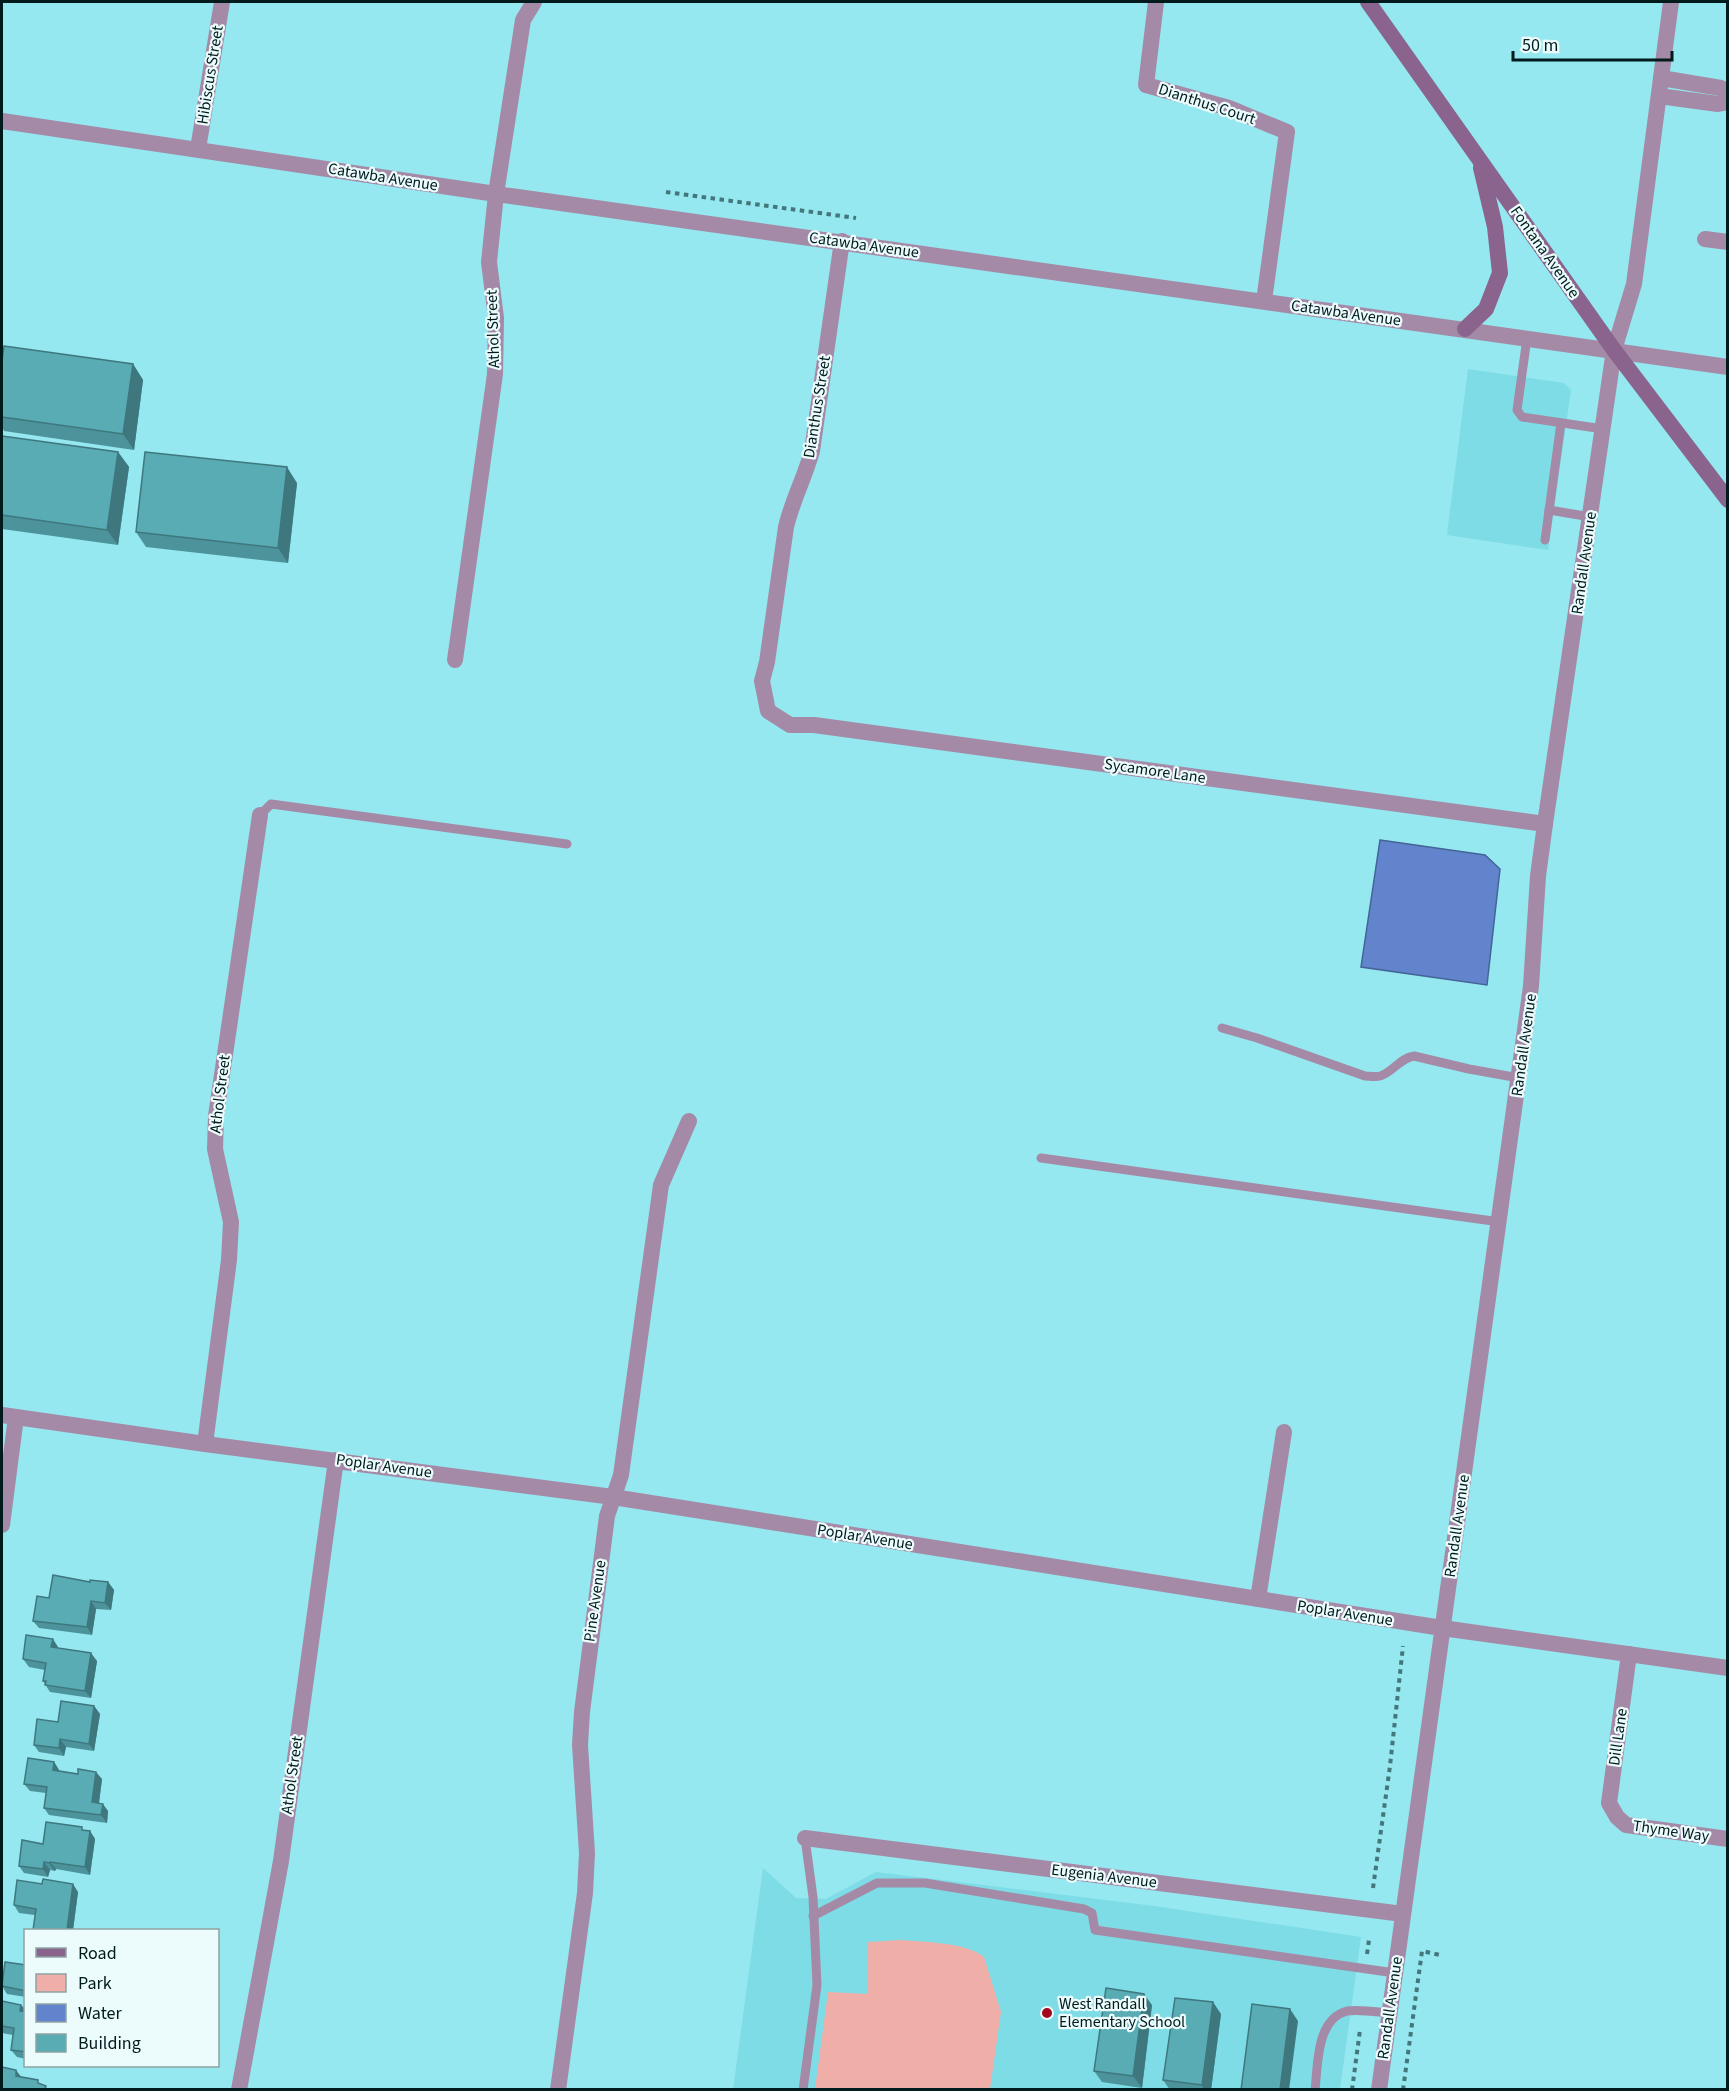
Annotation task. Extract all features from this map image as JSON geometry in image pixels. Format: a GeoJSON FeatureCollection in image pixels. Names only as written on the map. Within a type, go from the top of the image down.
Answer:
{"type":"FeatureCollection","features":[{"type":"Feature","properties":{"kind":"main road","name":"Fontana Avenue"},"geometry":{"type":"LineString","coordinates":[[1368,2],[1614,350],[1728,500]]}},
{"type":"Feature","properties":{"kind":"main road"},"geometry":{"type":"LineString","coordinates":[[1465,329],[1486,309],[1500,273],[1495,227],[1478,158]]}},
{"type":"Feature","properties":{"kind":"street","name":"Hibiscus Street"},"geometry":{"type":"LineString","coordinates":[[198,149],[222,2]]}},
{"type":"Feature","properties":{"kind":"street","name":"Athol Street"},"geometry":{"type":"LineString","coordinates":[[455,660],[495,374],[496,318],[489,262],[496,194],[523,20],[534,2]]}},
{"type":"Feature","properties":{"kind":"street","name":"Dianthus Court"},"geometry":{"type":"LineString","coordinates":[[1156,2],[1146,84],[1229,108],[1287,132],[1264,302]]}},
{"type":"Feature","properties":{"kind":"street","name":"Randall Avenue"},"geometry":{"type":"LineString","coordinates":[[1379,2090],[1519,1078],[1531,986],[1538,876],[1545,824],[1614,350],[1634,284],[1671,2]]}},
{"type":"Feature","properties":{"kind":"street"},"geometry":{"type":"LineString","coordinates":[[1661,78],[1721,88],[1728,96]]}},
{"type":"Feature","properties":{"kind":"street"},"geometry":{"type":"LineString","coordinates":[[1659,96],[1718,104],[1728,102]]}},
{"type":"Feature","properties":{"kind":"street","name":"Catawba Avenue"},"geometry":{"type":"LineString","coordinates":[[2,121],[496,194],[1728,367]]}},
{"type":"Feature","properties":{"kind":"street"},"geometry":{"type":"LineString","coordinates":[[1705,239],[1728,242]]}},
{"type":"Feature","properties":{"kind":"street","name":"Dianthus Street"},"geometry":{"type":"LineString","coordinates":[[768,711],[762,681],[767,662],[786,527],[790,509],[812,452],[842,241]]}},
{"type":"Feature","properties":{"kind":"street","name":"Sycamore Lane"},"geometry":{"type":"LineString","coordinates":[[768,711],[790,725],[814,725],[1545,824]]}},
{"type":"Feature","properties":{"kind":"street","name":"Athol Street"},"geometry":{"type":"LineString","coordinates":[[205,1444],[229,1260],[231,1222],[215,1149],[216,1116],[260,815]]}},
{"type":"Feature","properties":{"kind":"street","name":"Pine Avenue"},"geometry":{"type":"LineString","coordinates":[[558,2090],[585,1893],[587,1853],[580,1745],[582,1712],[607,1516],[621,1475],[661,1185],[689,1121]]}},
{"type":"Feature","properties":{"kind":"street"},"geometry":{"type":"LineString","coordinates":[[2,1525],[9,1416]]}},
{"type":"Feature","properties":{"kind":"street","name":"Poplar Avenue"},"geometry":{"type":"LineString","coordinates":[[9,1416],[613,1497],[1442,1628],[1728,1668]]}},
{"type":"Feature","properties":{"kind":"street"},"geometry":{"type":"LineString","coordinates":[[1258,1599],[1284,1432]]}},
{"type":"Feature","properties":{"kind":"street","name":"Athol Street"},"geometry":{"type":"LineString","coordinates":[[239,2090],[281,1861],[336,1460]]}},
{"type":"Feature","properties":{"kind":"street","name":"Dill Lane"},"geometry":{"type":"LineString","coordinates":[[1617,1817],[1609,1803],[1629,1654]]}},
{"type":"Feature","properties":{"kind":"street","name":"Thyme Way"},"geometry":{"type":"LineString","coordinates":[[1617,1817],[1626,1825],[1728,1839]]}},
{"type":"Feature","properties":{"kind":"street","name":"Eugenia Avenue"},"geometry":{"type":"LineString","coordinates":[[805,1838],[1403,1914]]}},
{"type":"Feature","properties":{"kind":"lane"},"geometry":{"type":"LineString","coordinates":[[1527,338],[1516,410],[1522,417],[1603,429]]}},
{"type":"Feature","properties":{"kind":"lane"},"geometry":{"type":"LineString","coordinates":[[1545,540],[1561,423]]}},
{"type":"Feature","properties":{"kind":"lane"},"geometry":{"type":"LineString","coordinates":[[1549,510],[1591,517]]}},
{"type":"Feature","properties":{"kind":"lane"},"geometry":{"type":"LineString","coordinates":[[260,815],[271,804],[567,844]]}},
{"type":"Feature","properties":{"kind":"lane"},"geometry":{"type":"LineString","coordinates":[[1222,1028],[1365,1076],[1380,1076],[1406,1057],[1414,1056],[1469,1070],[1519,1078]]}},
{"type":"Feature","properties":{"kind":"lane"},"geometry":{"type":"LineString","coordinates":[[1041,1158],[1500,1222]]}},
{"type":"Feature","properties":{"kind":"lane"},"geometry":{"type":"LineString","coordinates":[[803,2090],[817,1985],[805,1838]]}},
{"type":"Feature","properties":{"kind":"lane"},"geometry":{"type":"LineString","coordinates":[[813,1916],[877,1883],[925,1882],[1084,1909],[1092,1912],[1095,1930],[1395,1972]]}},
{"type":"Feature","properties":{"kind":"lane"},"geometry":{"type":"LineString","coordinates":[[1315,2090],[1323,2033],[1334,2018],[1347,2011],[1389,2013]]}},
{"type":"Feature","properties":{"kind":"path"},"geometry":{"type":"LineString","coordinates":[[666,192],[856,218]]}},
{"type":"Feature","properties":{"kind":"path"},"geometry":{"type":"LineString","coordinates":[[1373,1888],[1390,1766],[1403,1646]]}},
{"type":"Feature","properties":{"kind":"path"},"geometry":{"type":"LineString","coordinates":[[1404,2090],[1422,1951],[1440,1955]]}},
{"type":"Feature","properties":{"kind":"path"},"geometry":{"type":"LineString","coordinates":[[1352,2090],[1360,2030]]}},
{"type":"Feature","properties":{"kind":"shaded area"},"geometry":{"type":"Polygon","coordinates":[[[1468,369],[1564,383],[1571,390],[1548,550],[1447,535],[1468,369]]]}},
{"type":"Feature","properties":{"kind":"shaded area","name":"West Randall Elementary School"},"geometry":{"type":"Polygon","coordinates":[[[763,1868],[796,1898],[826,1899],[876,1872],[1154,1906],[1361,1937],[1340,2089],[733,2090],[763,1868]]]}},
{"type":"Feature","properties":{"kind":"green space"},"geometry":{"type":"Polygon","coordinates":[[[900,1940],[932,1942],[966,1948],[984,1957],[1001,2012],[990,2089],[815,2089],[828,1992],[868,1994],[868,1942],[900,1940]]]}},
{"type":"Feature","properties":{"kind":"water"},"geometry":{"type":"Polygon","coordinates":[[[1380,840],[1485,855],[1500,869],[1487,985],[1361,967],[1380,840]]]}},
{"type":"Feature","properties":{"kind":"building"},"geometry":{"type":"Polygon","coordinates":[[[4,346],[133,364],[123,434],[2,417],[4,346]]]}},
{"type":"Feature","properties":{"kind":"building"},"geometry":{"type":"Polygon","coordinates":[[[2,436],[118,452],[107,530],[2,515],[2,436]]]}},
{"type":"Feature","properties":{"kind":"building"},"geometry":{"type":"Polygon","coordinates":[[[145,452],[287,467],[278,548],[136,532],[145,452]]]}},
{"type":"Feature","properties":{"kind":"building"},"geometry":{"type":"Polygon","coordinates":[[[53,1575],[90,1582],[90,1580],[108,1582],[105,1603],[91,1601],[87,1627],[33,1621],[37,1596],[49,1598],[53,1575]]]}},
{"type":"Feature","properties":{"kind":"building"},"geometry":{"type":"Polygon","coordinates":[[[26,1635],[53,1639],[51,1647],[91,1653],[85,1691],[45,1685],[46,1681],[43,1681],[46,1663],[23,1659],[26,1635]]]}},
{"type":"Feature","properties":{"kind":"building"},"geometry":{"type":"Polygon","coordinates":[[[61,1701],[94,1706],[89,1744],[60,1739],[59,1748],[34,1745],[37,1719],[58,1722],[61,1701]]]}},
{"type":"Feature","properties":{"kind":"building"},"geometry":{"type":"Polygon","coordinates":[[[28,1758],[54,1762],[53,1770],[78,1774],[78,1769],[96,1772],[92,1802],[103,1804],[101,1815],[44,1808],[47,1787],[24,1784],[28,1758]]]}},
{"type":"Feature","properties":{"kind":"building"},"geometry":{"type":"Polygon","coordinates":[[[46,1822],[82,1827],[82,1830],[90,1831],[85,1867],[50,1862],[44,1862],[43,1869],[19,1866],[22,1840],[43,1844],[46,1822]]]}},
{"type":"Feature","properties":{"kind":"building"},"geometry":{"type":"Polygon","coordinates":[[[43,1879],[73,1884],[67,1929],[33,1929],[36,1909],[14,1905],[17,1880],[42,1884],[43,1879]]]}},
{"type":"Feature","properties":{"kind":"building"},"geometry":{"type":"Polygon","coordinates":[[[5,1962],[24,1965],[24,1991],[2,1986],[5,1962]]]}},
{"type":"Feature","properties":{"kind":"building"},"geometry":{"type":"Polygon","coordinates":[[[1106,1988],[1144,1994],[1133,2076],[1094,2071],[1106,1988]]]}},
{"type":"Feature","properties":{"kind":"building"},"geometry":{"type":"Polygon","coordinates":[[[1175,1998],[1213,2002],[1202,2085],[1163,2080],[1175,1998]]]}},
{"type":"Feature","properties":{"kind":"building"},"geometry":{"type":"Polygon","coordinates":[[[2,2001],[21,2005],[20,2011],[24,2012],[24,2052],[11,2050],[14,2028],[2,2026],[2,2001]]]}},
{"type":"Feature","properties":{"kind":"building"},"geometry":{"type":"Polygon","coordinates":[[[1252,2004],[1290,2009],[1280,2090],[1241,2090],[1252,2004]]]}},
{"type":"Feature","properties":{"kind":"building"},"geometry":{"type":"Polygon","coordinates":[[[2,2067],[16,2070],[16,2076],[38,2080],[38,2083],[46,2086],[45,2090],[2,2090],[2,2067]]]}},
{"type":"Feature","properties":{"kind":"place","name":"West Randall Elementary School"},"geometry":{"type":"Point","coordinates":[1047,2013]}}]}
